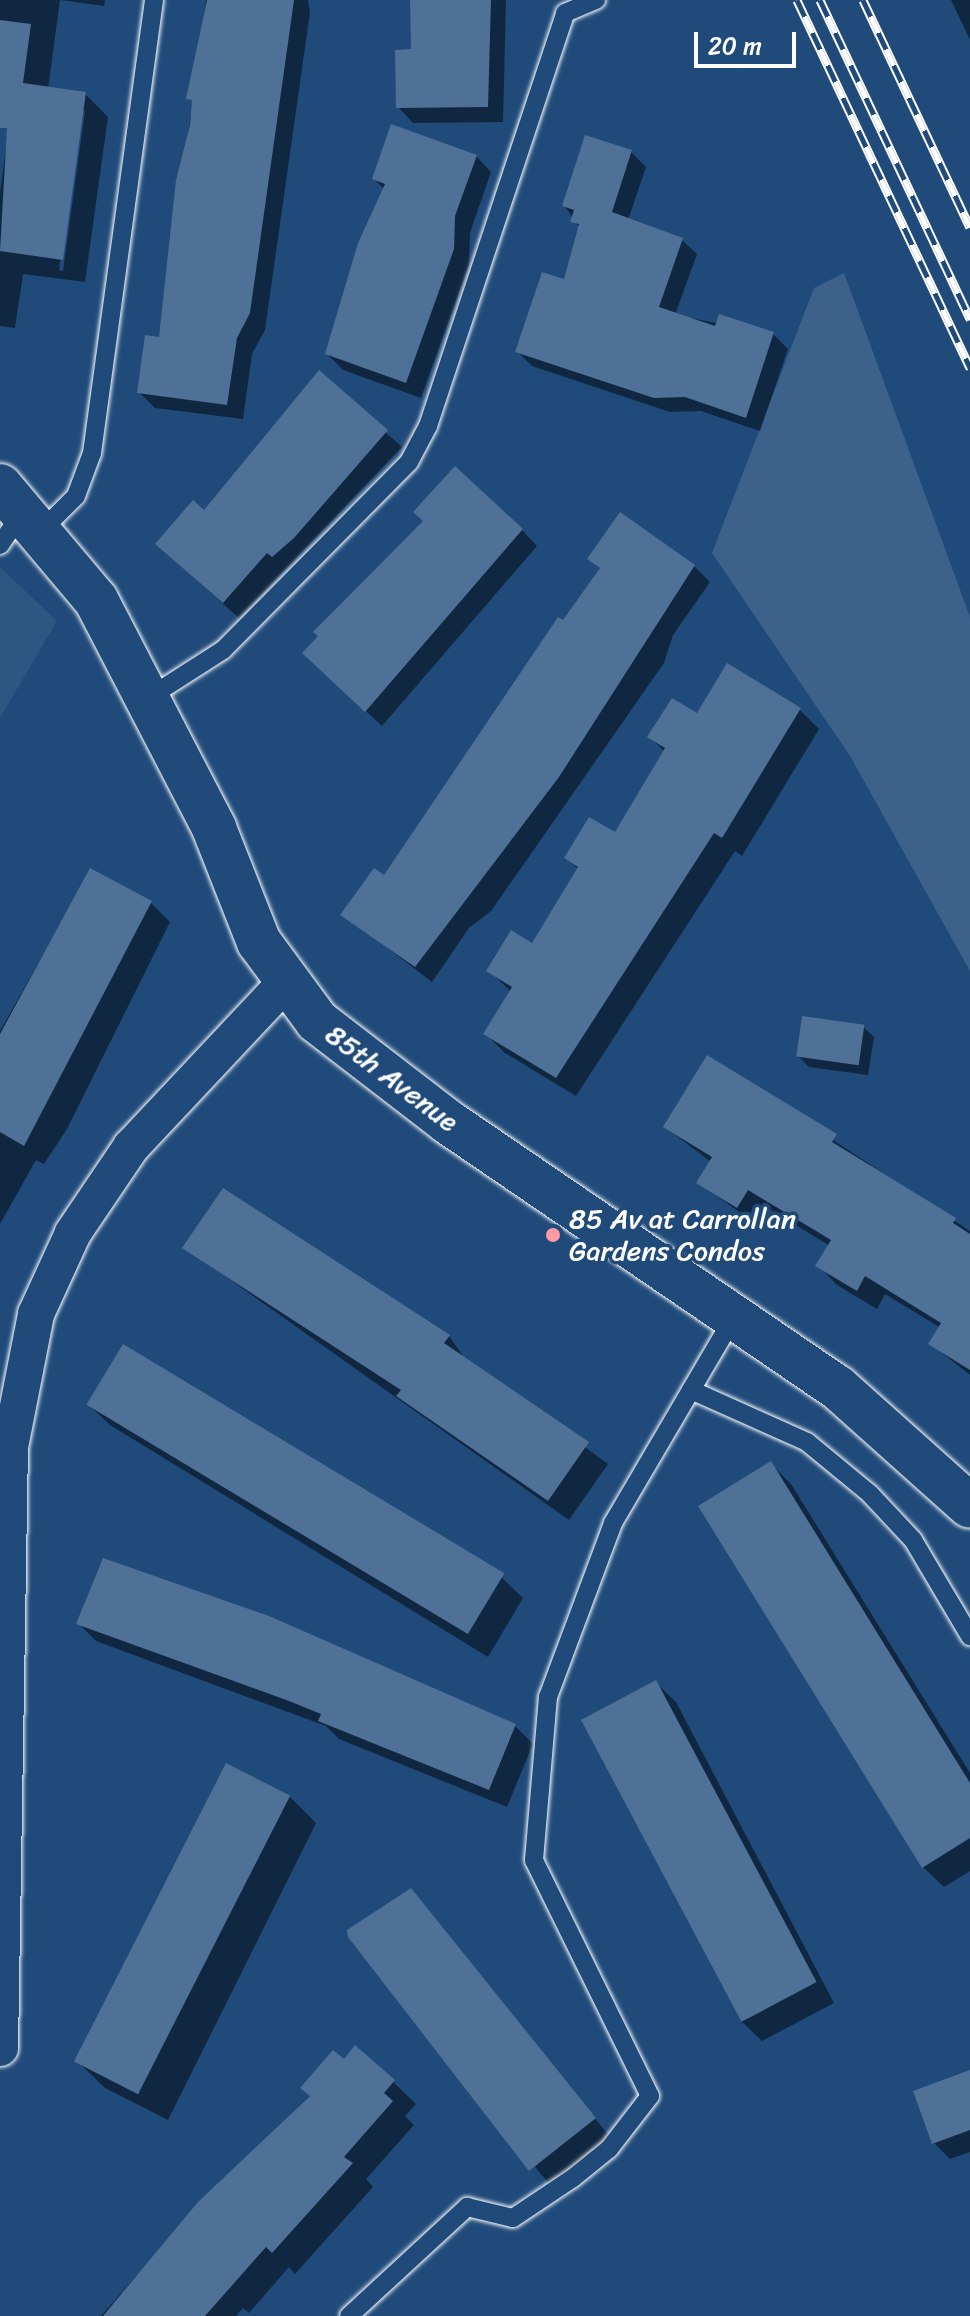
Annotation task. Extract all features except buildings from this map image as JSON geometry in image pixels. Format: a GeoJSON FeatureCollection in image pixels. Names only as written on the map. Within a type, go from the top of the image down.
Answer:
{"type":"FeatureCollection","features":[{"type":"Feature","properties":{"kind":"street","name":"85th Avenue"},"geometry":{"type":"LineString","coordinates":[[16,518],[96,600],[214,828],[259,942],[317,1021],[448,1122],[734,1317],[888,1427],[970,1506]]}},
{"type":"Feature","properties":{"kind":"street"},"geometry":{"type":"LineString","coordinates":[[0,2048],[11,1746],[10,1447],[36,1314],[73,1233],[131,1147],[286,982]]}},
{"type":"Feature","properties":{"kind":"lane"},"geometry":{"type":"LineString","coordinates":[[16,518],[76,496],[92,453],[154,0]]}},
{"type":"Feature","properties":{"kind":"lane"},"geometry":{"type":"LineString","coordinates":[[148,698],[223,650],[409,462],[428,426],[565,13],[596,0]]}},
{"type":"Feature","properties":{"kind":"lane"},"geometry":{"type":"LineString","coordinates":[[349,2316],[467,2207],[513,2218],[573,2178],[609,2149],[650,2096],[534,1860],[548,1697],[613,1523],[734,1317]]}},
{"type":"Feature","properties":{"kind":"lane"},"geometry":{"type":"LineString","coordinates":[[691,1390],[807,1442],[870,1494],[913,1540],[970,1636]]}},
{"type":"Feature","properties":{"kind":"shaded area"},"geometry":{"type":"Polygon","coordinates":[[[844,273],[970,617],[970,971],[850,756],[712,553],[814,288],[844,273]]]}},
{"type":"Feature","properties":{"kind":"shaded area"},"geometry":{"type":"Polygon","coordinates":[[[0,567],[57,621],[0,718],[0,567]]]}},
{"type":"Feature","properties":{"kind":"railway"},"geometry":{"type":"LineString","coordinates":[[797,0],[970,368]]}},
{"type":"Feature","properties":{"kind":"railway"},"geometry":{"type":"LineString","coordinates":[[820,0],[970,319]]}},
{"type":"Feature","properties":{"kind":"railway"},"geometry":{"type":"LineString","coordinates":[[863,0],[970,227]]}},
{"type":"Feature","properties":{"kind":"place","name":"85 Av at Carrollan Gardens Condos"},"geometry":{"type":"Point","coordinates":[553,1235]}}]}
